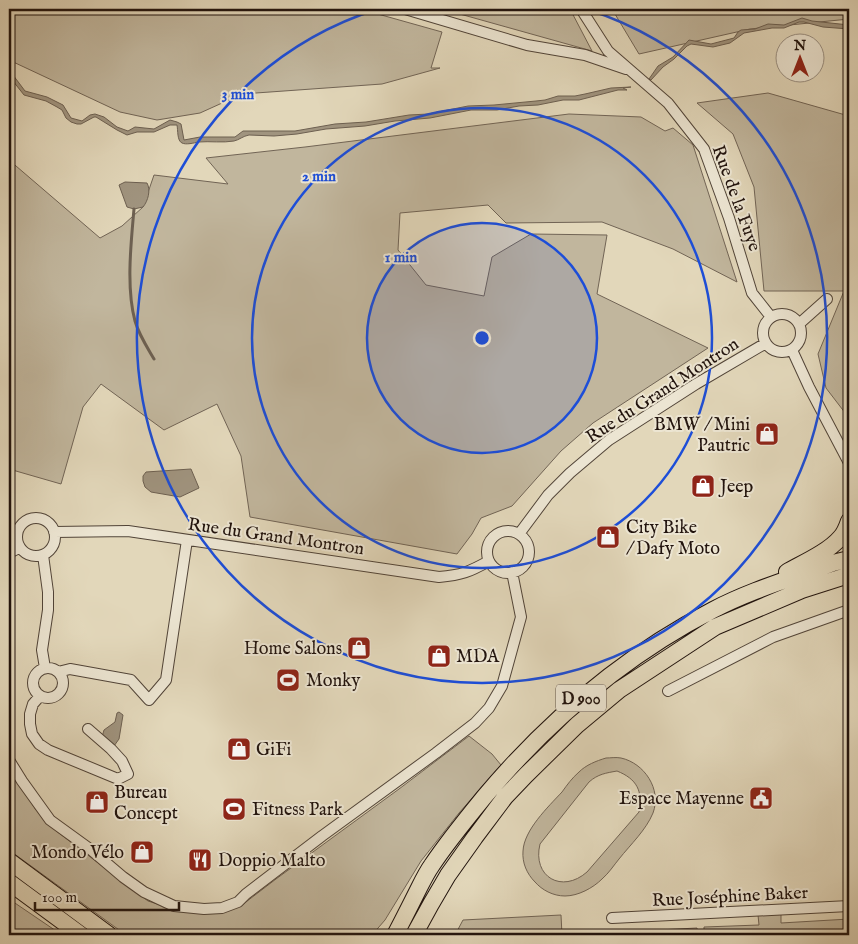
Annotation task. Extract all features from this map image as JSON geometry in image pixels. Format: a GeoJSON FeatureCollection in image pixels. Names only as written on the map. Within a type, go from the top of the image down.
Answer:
{"type":"FeatureCollection","features":[{"type":"Feature","properties":{"kind":"main road"},"geometry":{"type":"LineString","coordinates":[[736,599],[822,553],[840,538],[849,521]]}},
{"type":"Feature","properties":{"kind":"main road","name":"D 900"},"geometry":{"type":"LineString","coordinates":[[384,935],[431,866],[474,809],[540,736],[578,700],[618,668],[654,643],[712,610],[736,599],[849,558]]}},
{"type":"Feature","properties":{"kind":"main road","name":"D 900"},"geometry":{"type":"LineString","coordinates":[[414,935],[448,875],[474,836],[505,797],[577,726],[620,690],[715,627],[802,590],[849,575]]}},
{"type":"Feature","properties":{"kind":"main road"},"geometry":{"type":"LineString","coordinates":[[697,639],[849,586]]}},
{"type":"Feature","properties":{"kind":"main road"},"geometry":{"type":"LineString","coordinates":[[9,861],[109,935]]}},
{"type":"Feature","properties":{"kind":"main road","name":"D 900"},"geometry":{"type":"LineString","coordinates":[[395,935],[431,866]]}},
{"type":"Feature","properties":{"kind":"main road"},"geometry":{"type":"LineString","coordinates":[[9,882],[81,935]]}},
{"type":"Feature","properties":{"kind":"main road"},"geometry":{"type":"LineString","coordinates":[[43,908],[69,935]]}},
{"type":"Feature","properties":{"kind":"street"},"geometry":{"type":"LineString","coordinates":[[405,9],[527,45],[585,55],[631,71]]}},
{"type":"Feature","properties":{"kind":"street","name":"Rue de la Fuye"},"geometry":{"type":"LineString","coordinates":[[581,9],[608,51],[668,103],[704,149],[729,218],[752,293],[771,317]]}},
{"type":"Feature","properties":{"kind":"street"},"geometry":{"type":"LineString","coordinates":[[799,324],[827,299]]}},
{"type":"Feature","properties":{"kind":"street"},"geometry":{"type":"LineString","coordinates":[[777,314],[790,315],[799,324],[802,329],[802,336],[792,350],[786,352],[775,351],[766,344],[764,326],[771,317],[777,314]]}},
{"type":"Feature","properties":{"kind":"street","name":"Rue du Grand Montron"},"geometry":{"type":"LineString","coordinates":[[519,534],[548,495],[570,473],[609,440],[696,384],[766,344]]}},
{"type":"Feature","properties":{"kind":"street"},"geometry":{"type":"LineString","coordinates":[[792,350],[809,388],[849,463]]}},
{"type":"Feature","properties":{"kind":"street"},"geometry":{"type":"LineString","coordinates":[[41,518],[47,521],[52,526],[54,532],[54,543],[48,552],[43,555],[30,556],[19,548],[16,537],[19,527],[28,519],[41,518]]}},
{"type":"Feature","properties":{"kind":"street"},"geometry":{"type":"LineString","coordinates":[[9,521],[19,527]]}},
{"type":"Feature","properties":{"kind":"street","name":"Rue du Grand Montron"},"geometry":{"type":"LineString","coordinates":[[54,532],[128,531],[440,577],[458,576],[489,561]]}},
{"type":"Feature","properties":{"kind":"street"},"geometry":{"type":"LineString","coordinates":[[506,531],[519,534],[527,543],[529,555],[523,566],[512,572],[499,571],[493,567],[487,555],[487,548],[490,542],[494,536],[506,531]]}},
{"type":"Feature","properties":{"kind":"street"},"geometry":{"type":"LineString","coordinates":[[58,672],[70,670],[131,680],[149,700],[166,680],[187,540]]}},
{"type":"Feature","properties":{"kind":"street"},"geometry":{"type":"LineString","coordinates":[[9,553],[19,548]]}},
{"type":"Feature","properties":{"kind":"street"},"geometry":{"type":"LineString","coordinates":[[43,555],[48,592],[48,610],[42,650],[44,668]]}},
{"type":"Feature","properties":{"kind":"street"},"geometry":{"type":"LineString","coordinates":[[9,760],[22,782],[50,820],[144,892],[174,906],[204,910],[222,908],[238,902],[315,842],[436,753],[474,723],[489,708],[502,686],[520,617],[512,572]]}},
{"type":"Feature","properties":{"kind":"street"},"geometry":{"type":"LineString","coordinates":[[668,691],[774,637],[849,610]]}},
{"type":"Feature","properties":{"kind":"street"},"geometry":{"type":"LineString","coordinates":[[44,668],[54,669],[58,672],[61,676],[62,685],[58,694],[50,698],[40,696],[35,691],[33,682],[36,673],[44,668]]}},
{"type":"Feature","properties":{"kind":"street"},"geometry":{"type":"LineString","coordinates":[[40,696],[33,704],[30,714],[32,734],[39,744],[55,753],[118,779],[128,774],[122,761],[88,729]]}},
{"type":"Feature","properties":{"kind":"street","name":"Rue Joséphine Baker"},"geometry":{"type":"LineString","coordinates":[[612,918],[849,906]]}},
{"type":"Feature","properties":{"kind":"shaded area"},"geometry":{"type":"Polygon","coordinates":[[[9,9],[360,9],[442,32],[431,68],[440,68],[382,84],[242,94],[200,113],[157,120],[120,112],[9,60],[9,9]]]}},
{"type":"Feature","properties":{"kind":"shaded area"},"geometry":{"type":"Polygon","coordinates":[[[442,9],[570,9],[592,51],[442,9]]]}},
{"type":"Feature","properties":{"kind":"shaded area"},"geometry":{"type":"Polygon","coordinates":[[[612,9],[849,9],[849,19],[750,29],[639,54],[612,9]]]}},
{"type":"Feature","properties":{"kind":"shaded area"},"geometry":{"type":"Polygon","coordinates":[[[802,18],[849,25],[849,29],[823,27],[799,22],[784,28],[744,33],[730,43],[713,47],[691,44],[663,67],[651,80],[649,79],[658,66],[673,57],[689,40],[711,44],[734,38],[741,30],[755,29],[768,24],[784,25],[802,18]]]}},
{"type":"Feature","properties":{"kind":"shaded area"},"geometry":{"type":"Polygon","coordinates":[[[9,71],[25,91],[47,97],[63,105],[71,118],[82,121],[95,114],[128,131],[135,127],[154,129],[170,120],[181,124],[184,140],[200,137],[235,137],[243,131],[295,131],[335,124],[428,114],[468,106],[545,100],[558,96],[575,96],[611,88],[631,87],[623,88],[627,90],[618,90],[579,100],[563,100],[497,110],[471,110],[430,118],[326,129],[297,134],[274,136],[249,135],[230,142],[186,144],[179,140],[177,125],[170,125],[154,132],[137,132],[127,135],[96,117],[81,124],[71,122],[66,118],[62,110],[57,107],[46,101],[24,95],[9,76],[9,71]]]}},
{"type":"Feature","properties":{"kind":"shaded area"},"geometry":{"type":"Polygon","coordinates":[[[768,93],[849,116],[849,418],[826,388],[818,354],[844,291],[764,291],[754,187],[733,134],[697,103],[768,93]]]}},
{"type":"Feature","properties":{"kind":"shaded area"},"geometry":{"type":"Polygon","coordinates":[[[569,114],[641,117],[665,131],[673,128],[693,145],[737,282],[673,249],[602,222],[506,223],[488,205],[400,213],[398,250],[426,285],[484,296],[492,257],[531,234],[607,235],[597,294],[708,348],[593,423],[561,451],[512,506],[481,518],[457,554],[250,517],[241,456],[217,404],[164,430],[101,384],[83,407],[61,484],[9,469],[9,160],[100,238],[122,226],[143,207],[154,175],[228,184],[206,158],[569,114]]]}},
{"type":"Feature","properties":{"kind":"shaded area"},"geometry":{"type":"Polygon","coordinates":[[[125,182],[147,183],[148,195],[143,207],[134,209],[127,207],[119,185],[125,182]]]}},
{"type":"Feature","properties":{"kind":"shaded area"},"geometry":{"type":"Polygon","coordinates":[[[191,469],[199,488],[180,497],[151,492],[145,487],[143,481],[143,476],[146,472],[191,469]]]}},
{"type":"Feature","properties":{"kind":"shaded area"},"geometry":{"type":"Polygon","coordinates":[[[119,712],[123,715],[119,739],[114,746],[102,737],[104,730],[115,722],[119,712]]]}},
{"type":"Feature","properties":{"kind":"shaded area"},"geometry":{"type":"Polygon","coordinates":[[[469,736],[492,754],[501,765],[459,813],[421,861],[385,920],[372,935],[126,935],[9,850],[9,766],[36,810],[55,830],[148,901],[180,911],[221,913],[242,905],[469,736]]]}},
{"type":"Feature","properties":{"kind":"shaded area"},"geometry":{"type":"Polygon","coordinates":[[[606,758],[621,758],[637,765],[644,771],[653,786],[655,795],[653,813],[638,837],[609,872],[598,882],[575,895],[561,896],[552,894],[538,885],[527,872],[523,860],[524,843],[538,819],[574,777],[585,767],[606,758]],[[617,771],[609,772],[592,779],[540,844],[540,865],[551,879],[559,882],[568,882],[587,872],[639,812],[639,792],[634,782],[617,771]]]}},
{"type":"Feature","properties":{"kind":"shaded area"},"geometry":{"type":"Polygon","coordinates":[[[9,899],[62,935],[9,935],[9,899]]]}},
{"type":"Feature","properties":{"kind":"shaded area"},"geometry":{"type":"Polygon","coordinates":[[[781,914],[781,923],[849,919],[849,935],[704,935],[704,927],[759,925],[758,915],[781,914]]]}},
{"type":"Feature","properties":{"kind":"shaded area"},"geometry":{"type":"Polygon","coordinates":[[[561,915],[562,935],[455,935],[463,920],[561,915]]]}},
{"type":"Feature","properties":{"kind":"shaded area"},"geometry":{"type":"Polygon","coordinates":[[[697,928],[698,935],[618,935],[620,932],[697,928]]]}},
{"type":"Feature","properties":{"kind":"waterway"},"geometry":{"type":"LineString","coordinates":[[134,209],[130,265],[132,308],[143,341],[154,359]]}},
{"type":"Feature","properties":{"kind":"place","name":"BMW / Mini Pautric"},"geometry":{"type":"Point","coordinates":[767,434]}},
{"type":"Feature","properties":{"kind":"place","name":"Jeep"},"geometry":{"type":"Point","coordinates":[703,486]}},
{"type":"Feature","properties":{"kind":"place","name":"City Bike / Dafy Moto"},"geometry":{"type":"Point","coordinates":[608,537]}},
{"type":"Feature","properties":{"kind":"place","name":"Home Salons"},"geometry":{"type":"Point","coordinates":[359,648]}},
{"type":"Feature","properties":{"kind":"place","name":"MDA"},"geometry":{"type":"Point","coordinates":[439,656]}},
{"type":"Feature","properties":{"kind":"place","name":"Monky"},"geometry":{"type":"Point","coordinates":[288,680]}},
{"type":"Feature","properties":{"kind":"place","name":"GiFi"},"geometry":{"type":"Point","coordinates":[239,749]}},
{"type":"Feature","properties":{"kind":"place","name":"Espace Mayenne"},"geometry":{"type":"Point","coordinates":[761,798]}},
{"type":"Feature","properties":{"kind":"place","name":"Bureau Concept"},"geometry":{"type":"Point","coordinates":[97,802]}},
{"type":"Feature","properties":{"kind":"place","name":"Fitness Park"},"geometry":{"type":"Point","coordinates":[234,809]}},
{"type":"Feature","properties":{"kind":"place","name":"Mondo Vélo"},"geometry":{"type":"Point","coordinates":[142,852]}},
{"type":"Feature","properties":{"kind":"place","name":"Doppio Malto"},"geometry":{"type":"Point","coordinates":[200,860]}}]}
